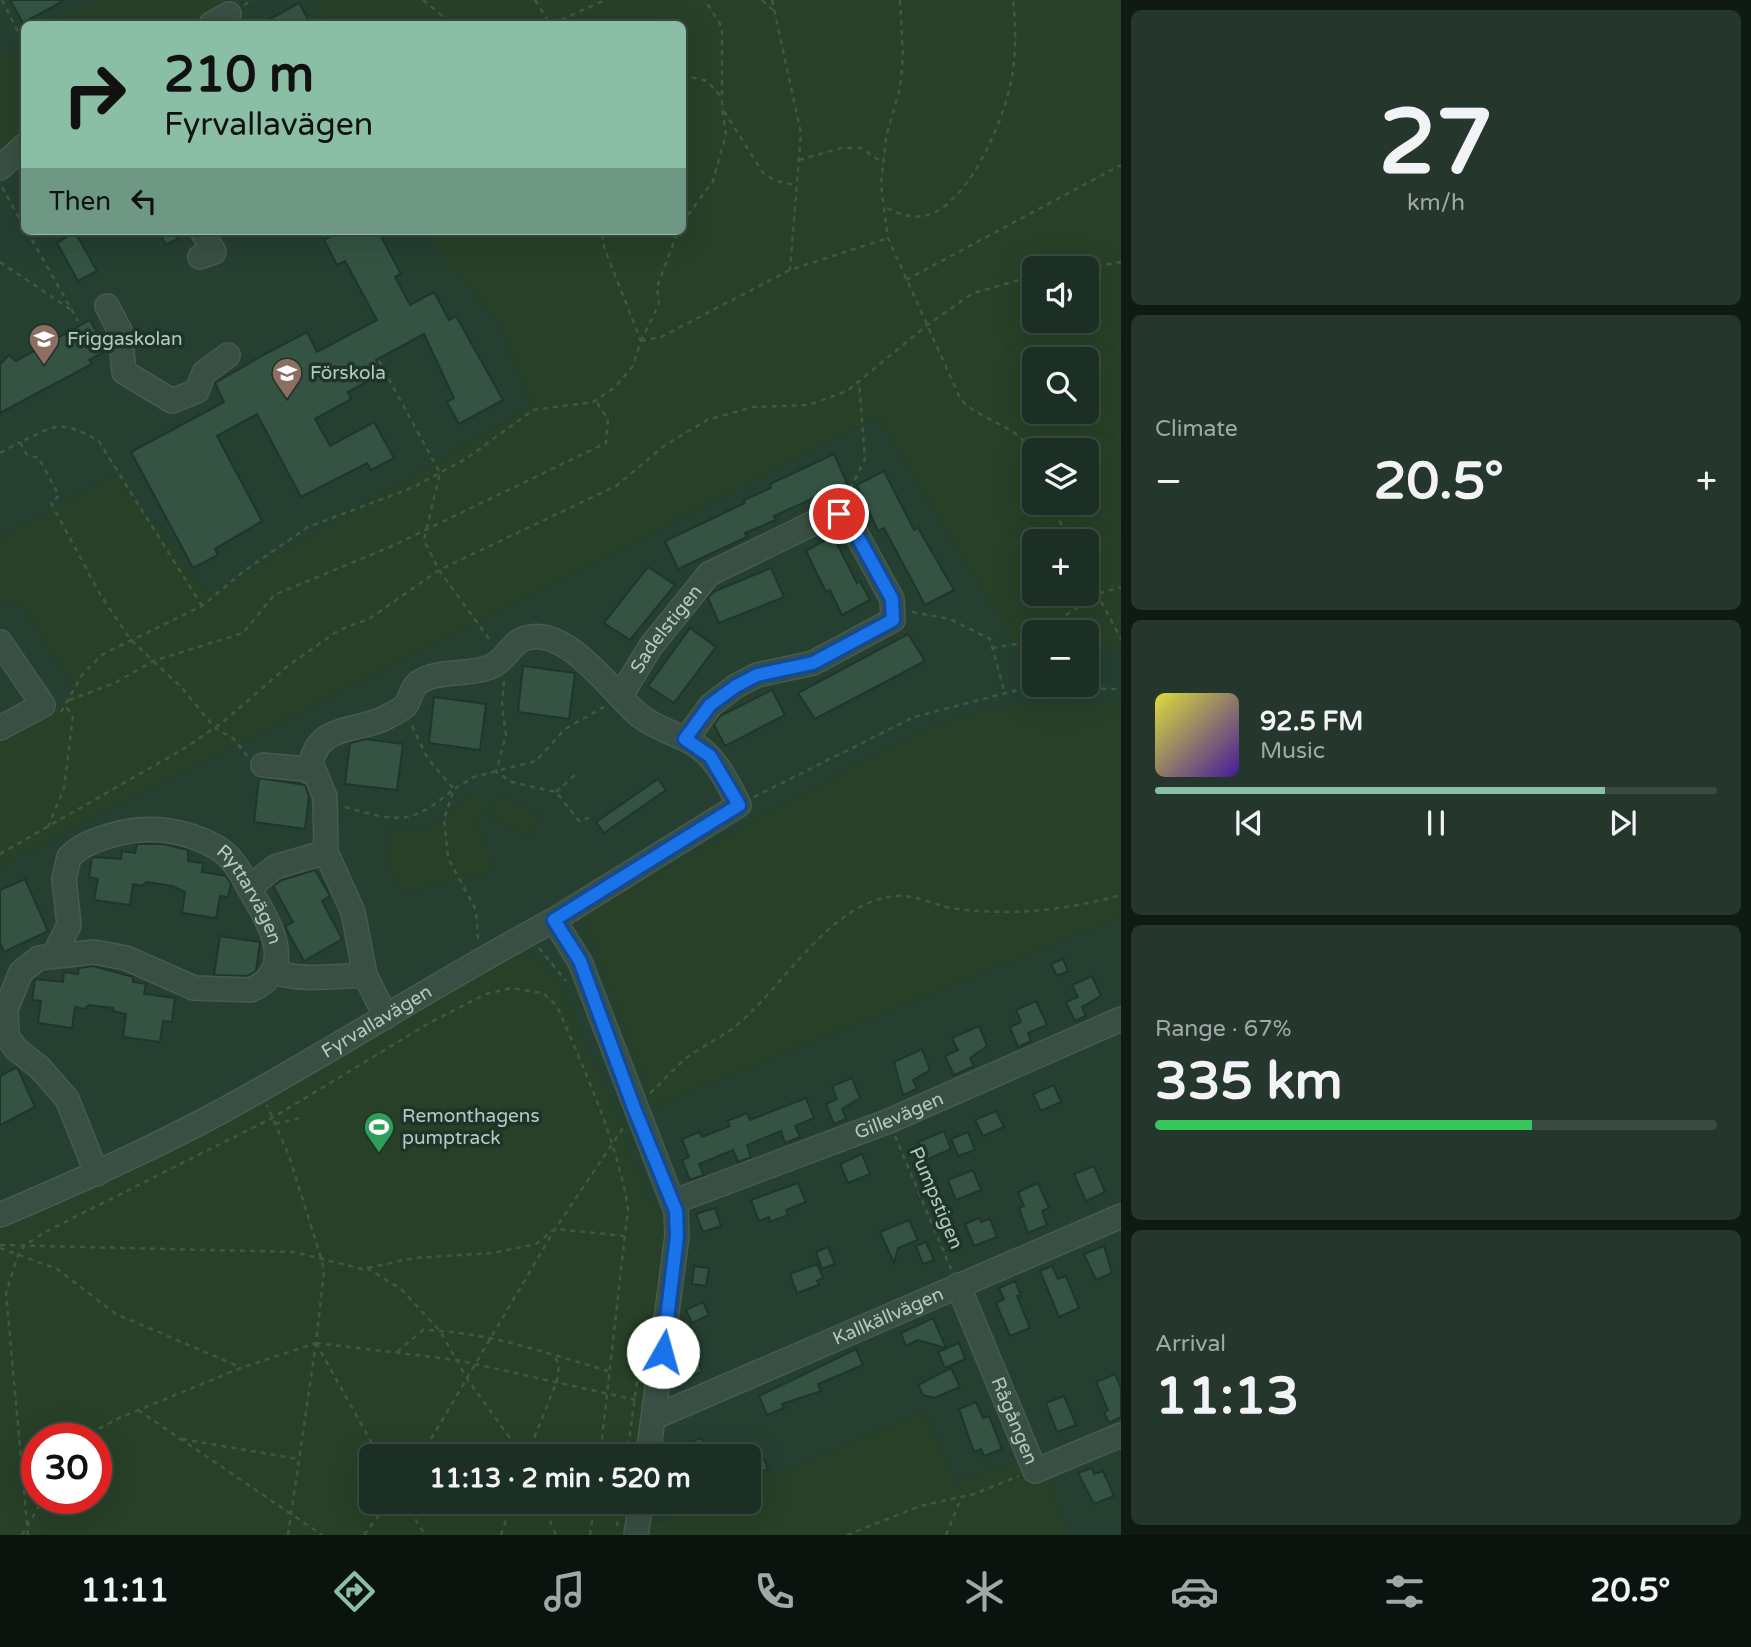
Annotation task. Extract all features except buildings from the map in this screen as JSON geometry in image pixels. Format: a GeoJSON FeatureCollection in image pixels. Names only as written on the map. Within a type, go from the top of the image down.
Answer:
{"type":"FeatureCollection","features":[{"type":"Feature","properties":{"kind":"street"},"geometry":{"type":"LineString","coordinates":[[0,168],[21,149]]}},
{"type":"Feature","properties":{"kind":"street"},"geometry":{"type":"LineString","coordinates":[[200,257],[214,252],[204,235]]}},
{"type":"Feature","properties":{"kind":"street"},"geometry":{"type":"LineString","coordinates":[[107,306],[120,331],[124,372],[172,401],[197,391],[204,373],[228,355]]}},
{"type":"Feature","properties":{"kind":"street","name":"Sadelstigen"},"geometry":{"type":"LineString","coordinates":[[621,695],[651,646],[709,574],[832,513],[839,514]]}},
{"type":"Feature","properties":{"kind":"street"},"geometry":{"type":"LineString","coordinates":[[685,739],[710,705],[736,686],[757,675],[813,663],[893,620],[895,609],[848,519],[839,514]]}},
{"type":"Feature","properties":{"kind":"street"},"geometry":{"type":"LineString","coordinates":[[386,1017],[365,975],[353,912],[326,852],[325,802],[311,763],[313,753],[325,737],[333,732],[383,719],[405,706],[410,692],[419,682],[444,675],[476,671],[504,660],[514,645],[526,638],[541,636],[579,656],[646,720],[685,739],[710,756],[739,805]]}},
{"type":"Feature","properties":{"kind":"street"},"geometry":{"type":"LineString","coordinates":[[0,642],[43,705],[0,729]]}},
{"type":"Feature","properties":{"kind":"street"},"geometry":{"type":"LineString","coordinates":[[263,765],[304,769],[316,775]]}},
{"type":"Feature","properties":{"kind":"street","name":"Fyrvallavägen"},"geometry":{"type":"LineString","coordinates":[[0,1215],[97,1174],[260,1090],[554,920],[739,805]]}},
{"type":"Feature","properties":{"kind":"street","name":"Ryttarvägen"},"geometry":{"type":"LineString","coordinates":[[54,955],[69,925],[64,868],[77,849],[91,842],[136,829],[177,832],[217,848],[230,858],[275,935],[273,971],[260,986],[251,990],[194,988],[110,954],[54,955],[39,958],[21,972],[6,1009],[4,1023],[7,1036],[16,1049],[40,1069],[67,1099],[97,1174]]}},
{"type":"Feature","properties":{"kind":"street"},"geometry":{"type":"LineString","coordinates":[[249,888],[275,867],[326,852]]}},
{"type":"Feature","properties":{"kind":"street"},"geometry":{"type":"LineString","coordinates":[[554,920],[580,961],[633,1106],[676,1211],[677,1236],[651,1444]]}},
{"type":"Feature","properties":{"kind":"street"},"geometry":{"type":"LineString","coordinates":[[273,971],[321,977],[365,975]]}},
{"type":"Feature","properties":{"kind":"street","name":"Gillevägen"},"geometry":{"type":"LineString","coordinates":[[673,1202],[889,1121],[1121,1019]]}},
{"type":"Feature","properties":{"kind":"street","name":"Kallkällvägen"},"geometry":{"type":"LineString","coordinates":[[655,1411],[1121,1216]]}},
{"type":"Feature","properties":{"kind":"street","name":"Rågången"},"geometry":{"type":"LineString","coordinates":[[958,1285],[1035,1471],[1121,1435]]}},
{"type":"Feature","properties":{"kind":"street"},"geometry":{"type":"LineString","coordinates":[[636,1535],[639,1514]]}},
{"type":"Feature","properties":{"kind":"path"},"geometry":{"type":"LineString","coordinates":[[2,0],[21,38]]}},
{"type":"Feature","properties":{"kind":"path"},"geometry":{"type":"LineString","coordinates":[[424,0],[448,21]]}},
{"type":"Feature","properties":{"kind":"path"},"geometry":{"type":"LineString","coordinates":[[535,0],[549,21]]}},
{"type":"Feature","properties":{"kind":"path"},"geometry":{"type":"LineString","coordinates":[[558,21],[605,0]]}},
{"type":"Feature","properties":{"kind":"path"},"geometry":{"type":"LineString","coordinates":[[686,218],[713,181],[726,134],[722,108],[722,27],[705,0]]}},
{"type":"Feature","properties":{"kind":"path"},"geometry":{"type":"LineString","coordinates":[[762,0],[776,13]]}},
{"type":"Feature","properties":{"kind":"path"},"geometry":{"type":"LineString","coordinates":[[772,0],[801,133],[790,270]]}},
{"type":"Feature","properties":{"kind":"path"},"geometry":{"type":"LineString","coordinates":[[900,0],[903,56],[900,88],[886,137],[881,185],[886,207],[887,238],[961,400],[973,412],[1016,432],[1022,440]]}},
{"type":"Feature","properties":{"kind":"path"},"geometry":{"type":"LineString","coordinates":[[886,207],[904,216],[925,216],[943,206],[965,185],[995,134],[1012,76],[1013,0]]}},
{"type":"Feature","properties":{"kind":"path"},"geometry":{"type":"LineString","coordinates":[[686,76],[707,80],[723,99]]}},
{"type":"Feature","properties":{"kind":"path"},"geometry":{"type":"LineString","coordinates":[[722,108],[763,173],[776,181],[796,185]]}},
{"type":"Feature","properties":{"kind":"path"},"geometry":{"type":"LineString","coordinates":[[799,160],[841,148],[861,148],[883,163]]}},
{"type":"Feature","properties":{"kind":"path"},"geometry":{"type":"LineString","coordinates":[[906,281],[1121,165]]}},
{"type":"Feature","properties":{"kind":"path"},"geometry":{"type":"LineString","coordinates":[[0,184],[21,220]]}},
{"type":"Feature","properties":{"kind":"path"},"geometry":{"type":"LineString","coordinates":[[29,235],[78,321]]}},
{"type":"Feature","properties":{"kind":"path"},"geometry":{"type":"LineString","coordinates":[[602,235],[604,247],[641,341]]}},
{"type":"Feature","properties":{"kind":"path"},"geometry":{"type":"LineString","coordinates":[[48,827],[64,788],[73,716],[66,707],[82,676],[103,654],[202,606],[262,558],[308,527],[414,487],[467,458],[533,410],[596,400],[615,387],[633,366],[641,341],[659,304],[657,287],[665,258],[676,235]]}},
{"type":"Feature","properties":{"kind":"path"},"geometry":{"type":"LineString","coordinates":[[641,341],[660,337],[790,270],[887,238]]}},
{"type":"Feature","properties":{"kind":"path"},"geometry":{"type":"LineString","coordinates":[[0,262],[71,310]]}},
{"type":"Feature","properties":{"kind":"path"},"geometry":{"type":"LineString","coordinates":[[1099,266],[1121,262]]}},
{"type":"Feature","properties":{"kind":"path"},"geometry":{"type":"LineString","coordinates":[[0,854],[215,728],[289,665],[339,630],[369,619],[439,570],[616,486],[664,446],[707,421],[753,407],[809,405],[847,391],[926,326],[973,293],[1022,279]]}},
{"type":"Feature","properties":{"kind":"path"},"geometry":{"type":"LineString","coordinates":[[379,361],[440,473],[424,540],[439,570],[504,660],[502,706],[506,735],[496,772]]}},
{"type":"Feature","properties":{"kind":"path"},"geometry":{"type":"LineString","coordinates":[[839,514],[865,459],[859,381]]}},
{"type":"Feature","properties":{"kind":"path"},"geometry":{"type":"LineString","coordinates":[[69,700],[115,683],[153,661],[243,633],[274,596],[427,529],[606,443],[608,419],[596,400]]}},
{"type":"Feature","properties":{"kind":"path"},"geometry":{"type":"LineString","coordinates":[[0,453],[58,424],[72,426],[98,440],[202,606]]}},
{"type":"Feature","properties":{"kind":"path"},"geometry":{"type":"LineString","coordinates":[[20,442],[27,455],[38,457],[60,496],[51,503],[100,594],[130,639],[182,688],[215,728],[234,739],[254,764],[263,765]]}},
{"type":"Feature","properties":{"kind":"path"},"geometry":{"type":"LineString","coordinates":[[1099,593],[1121,587]]}},
{"type":"Feature","properties":{"kind":"path"},"geometry":{"type":"LineString","coordinates":[[1099,598],[1121,639]]}},
{"type":"Feature","properties":{"kind":"path"},"geometry":{"type":"LineString","coordinates":[[1059,620],[1079,606]]}},
{"type":"Feature","properties":{"kind":"path"},"geometry":{"type":"LineString","coordinates":[[895,609],[950,620],[990,639],[1005,694]]}},
{"type":"Feature","properties":{"kind":"path"},"geometry":{"type":"LineString","coordinates":[[992,648],[1022,643]]}},
{"type":"Feature","properties":{"kind":"path"},"geometry":{"type":"LineString","coordinates":[[739,805],[914,717],[1025,688],[1121,689]]}},
{"type":"Feature","properties":{"kind":"path"},"geometry":{"type":"LineString","coordinates":[[325,802],[398,819],[427,811],[474,777],[536,761],[565,729],[621,695]]}},
{"type":"Feature","properties":{"kind":"path"},"geometry":{"type":"LineString","coordinates":[[405,706],[415,735],[428,759],[454,789]]}},
{"type":"Feature","properties":{"kind":"path"},"geometry":{"type":"LineString","coordinates":[[496,772],[512,782],[556,792],[579,821],[589,818]]}},
{"type":"Feature","properties":{"kind":"path"},"geometry":{"type":"LineString","coordinates":[[556,792],[576,774]]}},
{"type":"Feature","properties":{"kind":"path"},"geometry":{"type":"LineString","coordinates":[[454,789],[444,819],[448,858],[476,910],[479,946]]}},
{"type":"Feature","properties":{"kind":"path"},"geometry":{"type":"LineString","coordinates":[[428,1444],[555,1230],[633,1106],[686,1059],[737,1026],[783,980],[822,934],[849,911],[896,895],[955,909],[1009,914],[1074,908],[1121,895]]}},
{"type":"Feature","properties":{"kind":"path"},"geometry":{"type":"LineString","coordinates":[[28,1535],[6,1293],[18,1255],[25,1245],[45,1232],[272,1118],[431,1022],[486,993],[511,988],[542,993],[557,1006],[613,1141],[628,1208],[601,1444]]}},
{"type":"Feature","properties":{"kind":"path"},"geometry":{"type":"LineString","coordinates":[[260,1090],[289,1156],[322,1261],[324,1283],[288,1535]]}},
{"type":"Feature","properties":{"kind":"path"},"geometry":{"type":"LineString","coordinates":[[275,1124],[304,1117]]}},
{"type":"Feature","properties":{"kind":"path","name":"Pumpstigen"},"geometry":{"type":"LineString","coordinates":[[889,1121],[958,1285]]}},
{"type":"Feature","properties":{"kind":"path"},"geometry":{"type":"LineString","coordinates":[[0,1246],[294,1252],[322,1261],[367,1268],[414,1258],[494,1253],[525,1247],[536,1244],[555,1230],[625,1236]]}},
{"type":"Feature","properties":{"kind":"path"},"geometry":{"type":"LineString","coordinates":[[0,1246],[57,1269],[116,1314],[241,1368]]}},
{"type":"Feature","properties":{"kind":"path"},"geometry":{"type":"LineString","coordinates":[[367,1268],[401,1289],[440,1331],[468,1380],[516,1444]]}},
{"type":"Feature","properties":{"kind":"path"},"geometry":{"type":"LineString","coordinates":[[397,1352],[423,1330],[440,1331],[492,1337],[609,1371]]}},
{"type":"Feature","properties":{"kind":"path"},"geometry":{"type":"LineString","coordinates":[[316,1343],[372,1444]]}},
{"type":"Feature","properties":{"kind":"path"},"geometry":{"type":"LineString","coordinates":[[112,1423],[241,1368],[316,1343],[477,1364],[606,1393],[655,1411]]}},
{"type":"Feature","properties":{"kind":"path"},"geometry":{"type":"LineString","coordinates":[[530,1444],[557,1381],[559,1365],[554,1355]]}},
{"type":"Feature","properties":{"kind":"path"},"geometry":{"type":"LineString","coordinates":[[138,1410],[322,1535]]}},
{"type":"Feature","properties":{"kind":"path"},"geometry":{"type":"LineString","coordinates":[[179,1438],[299,1459]]}},
{"type":"Feature","properties":{"kind":"path"},"geometry":{"type":"LineString","coordinates":[[847,1535],[920,1506],[962,1496],[1035,1471]]}},
{"type":"Feature","properties":{"kind":"path"},"geometry":{"type":"LineString","coordinates":[[946,1535],[962,1496]]}},
{"type":"Feature","properties":{"kind":"path"},"geometry":{"type":"LineString","coordinates":[[22,1535],[35,1514]]}},
{"type":"Feature","properties":{"kind":"path"},"geometry":{"type":"LineString","coordinates":[[364,1535],[380,1514]]}},
{"type":"Feature","properties":{"kind":"path"},"geometry":{"type":"LineString","coordinates":[[412,1514],[425,1535]]}},
{"type":"Feature","properties":{"kind":"path"},"geometry":{"type":"LineString","coordinates":[[501,1535],[508,1514]]}},
{"type":"Feature","properties":{"kind":"path"},"geometry":{"type":"LineString","coordinates":[[547,1514],[556,1535]]}},
{"type":"Feature","properties":{"kind":"path"},"geometry":{"type":"LineString","coordinates":[[590,1535],[593,1514]]}},
{"type":"Feature","properties":{"kind":"path"},"geometry":{"type":"LineString","coordinates":[[616,1535],[619,1514]]}},
{"type":"Feature","properties":{"kind":"green space"},"geometry":{"type":"Polygon","coordinates":[[[95,0],[223,0],[192,21],[57,21],[95,0]]]}},
{"type":"Feature","properties":{"kind":"green space"},"geometry":{"type":"Polygon","coordinates":[[[317,0],[1121,0],[1121,650],[1099,651],[1099,620],[1022,620],[1022,655],[878,417],[0,866],[0,739],[78,695],[19,601],[0,603],[0,538],[115,475],[208,595],[532,406],[499,323],[426,235],[686,235],[686,21],[328,21],[317,0]]]}},
{"type":"Feature","properties":{"kind":"green space"},"geometry":{"type":"Polygon","coordinates":[[[21,43],[21,136],[0,151],[0,56],[21,43]]]}},
{"type":"Feature","properties":{"kind":"green space"},"geometry":{"type":"Polygon","coordinates":[[[1121,702],[1121,917],[654,1106],[582,914],[921,730],[971,713],[1018,704],[1121,702]]]}},
{"type":"Feature","properties":{"kind":"green space"},"geometry":{"type":"Polygon","coordinates":[[[498,794],[541,816],[530,838],[487,816],[498,794]]]}},
{"type":"Feature","properties":{"kind":"green space"},"geometry":{"type":"Polygon","coordinates":[[[485,797],[485,807],[476,820],[493,865],[481,878],[462,878],[404,892],[393,877],[388,862],[390,828],[425,832],[463,799],[485,797]]]}},
{"type":"Feature","properties":{"kind":"green space"},"geometry":{"type":"Polygon","coordinates":[[[523,947],[559,984],[607,1089],[648,1200],[675,1226],[642,1444],[359,1444],[359,1514],[631,1514],[628,1535],[0,1535],[0,1223],[113,1176],[275,1096],[388,1022],[523,947]]]}},
{"type":"Feature","properties":{"kind":"green space"},"geometry":{"type":"Polygon","coordinates":[[[924,1412],[957,1482],[1014,1463],[1047,1481],[1071,1535],[648,1535],[649,1527],[680,1514],[761,1514],[761,1480],[924,1412]]]}},
{"type":"Feature","properties":{"kind":"place","name":"Friggaskolan"},"geometry":{"type":"Point","coordinates":[44,366]}},
{"type":"Feature","properties":{"kind":"place","name":"Förskola"},"geometry":{"type":"Point","coordinates":[287,400]}},
{"type":"Feature","properties":{"kind":"place","name":"Remonthagens pumptrack"},"geometry":{"type":"Point","coordinates":[379,1154]}},
{"type":"Feature","properties":{"kind":"route"},"geometry":{"type":"LineString","coordinates":[[663,1352],[677,1236],[676,1211],[634,1108],[580,961],[554,920],[739,805],[710,756],[685,739],[710,705],[757,675],[813,663],[893,620],[895,609],[892,599],[848,519],[839,514]]}}]}
